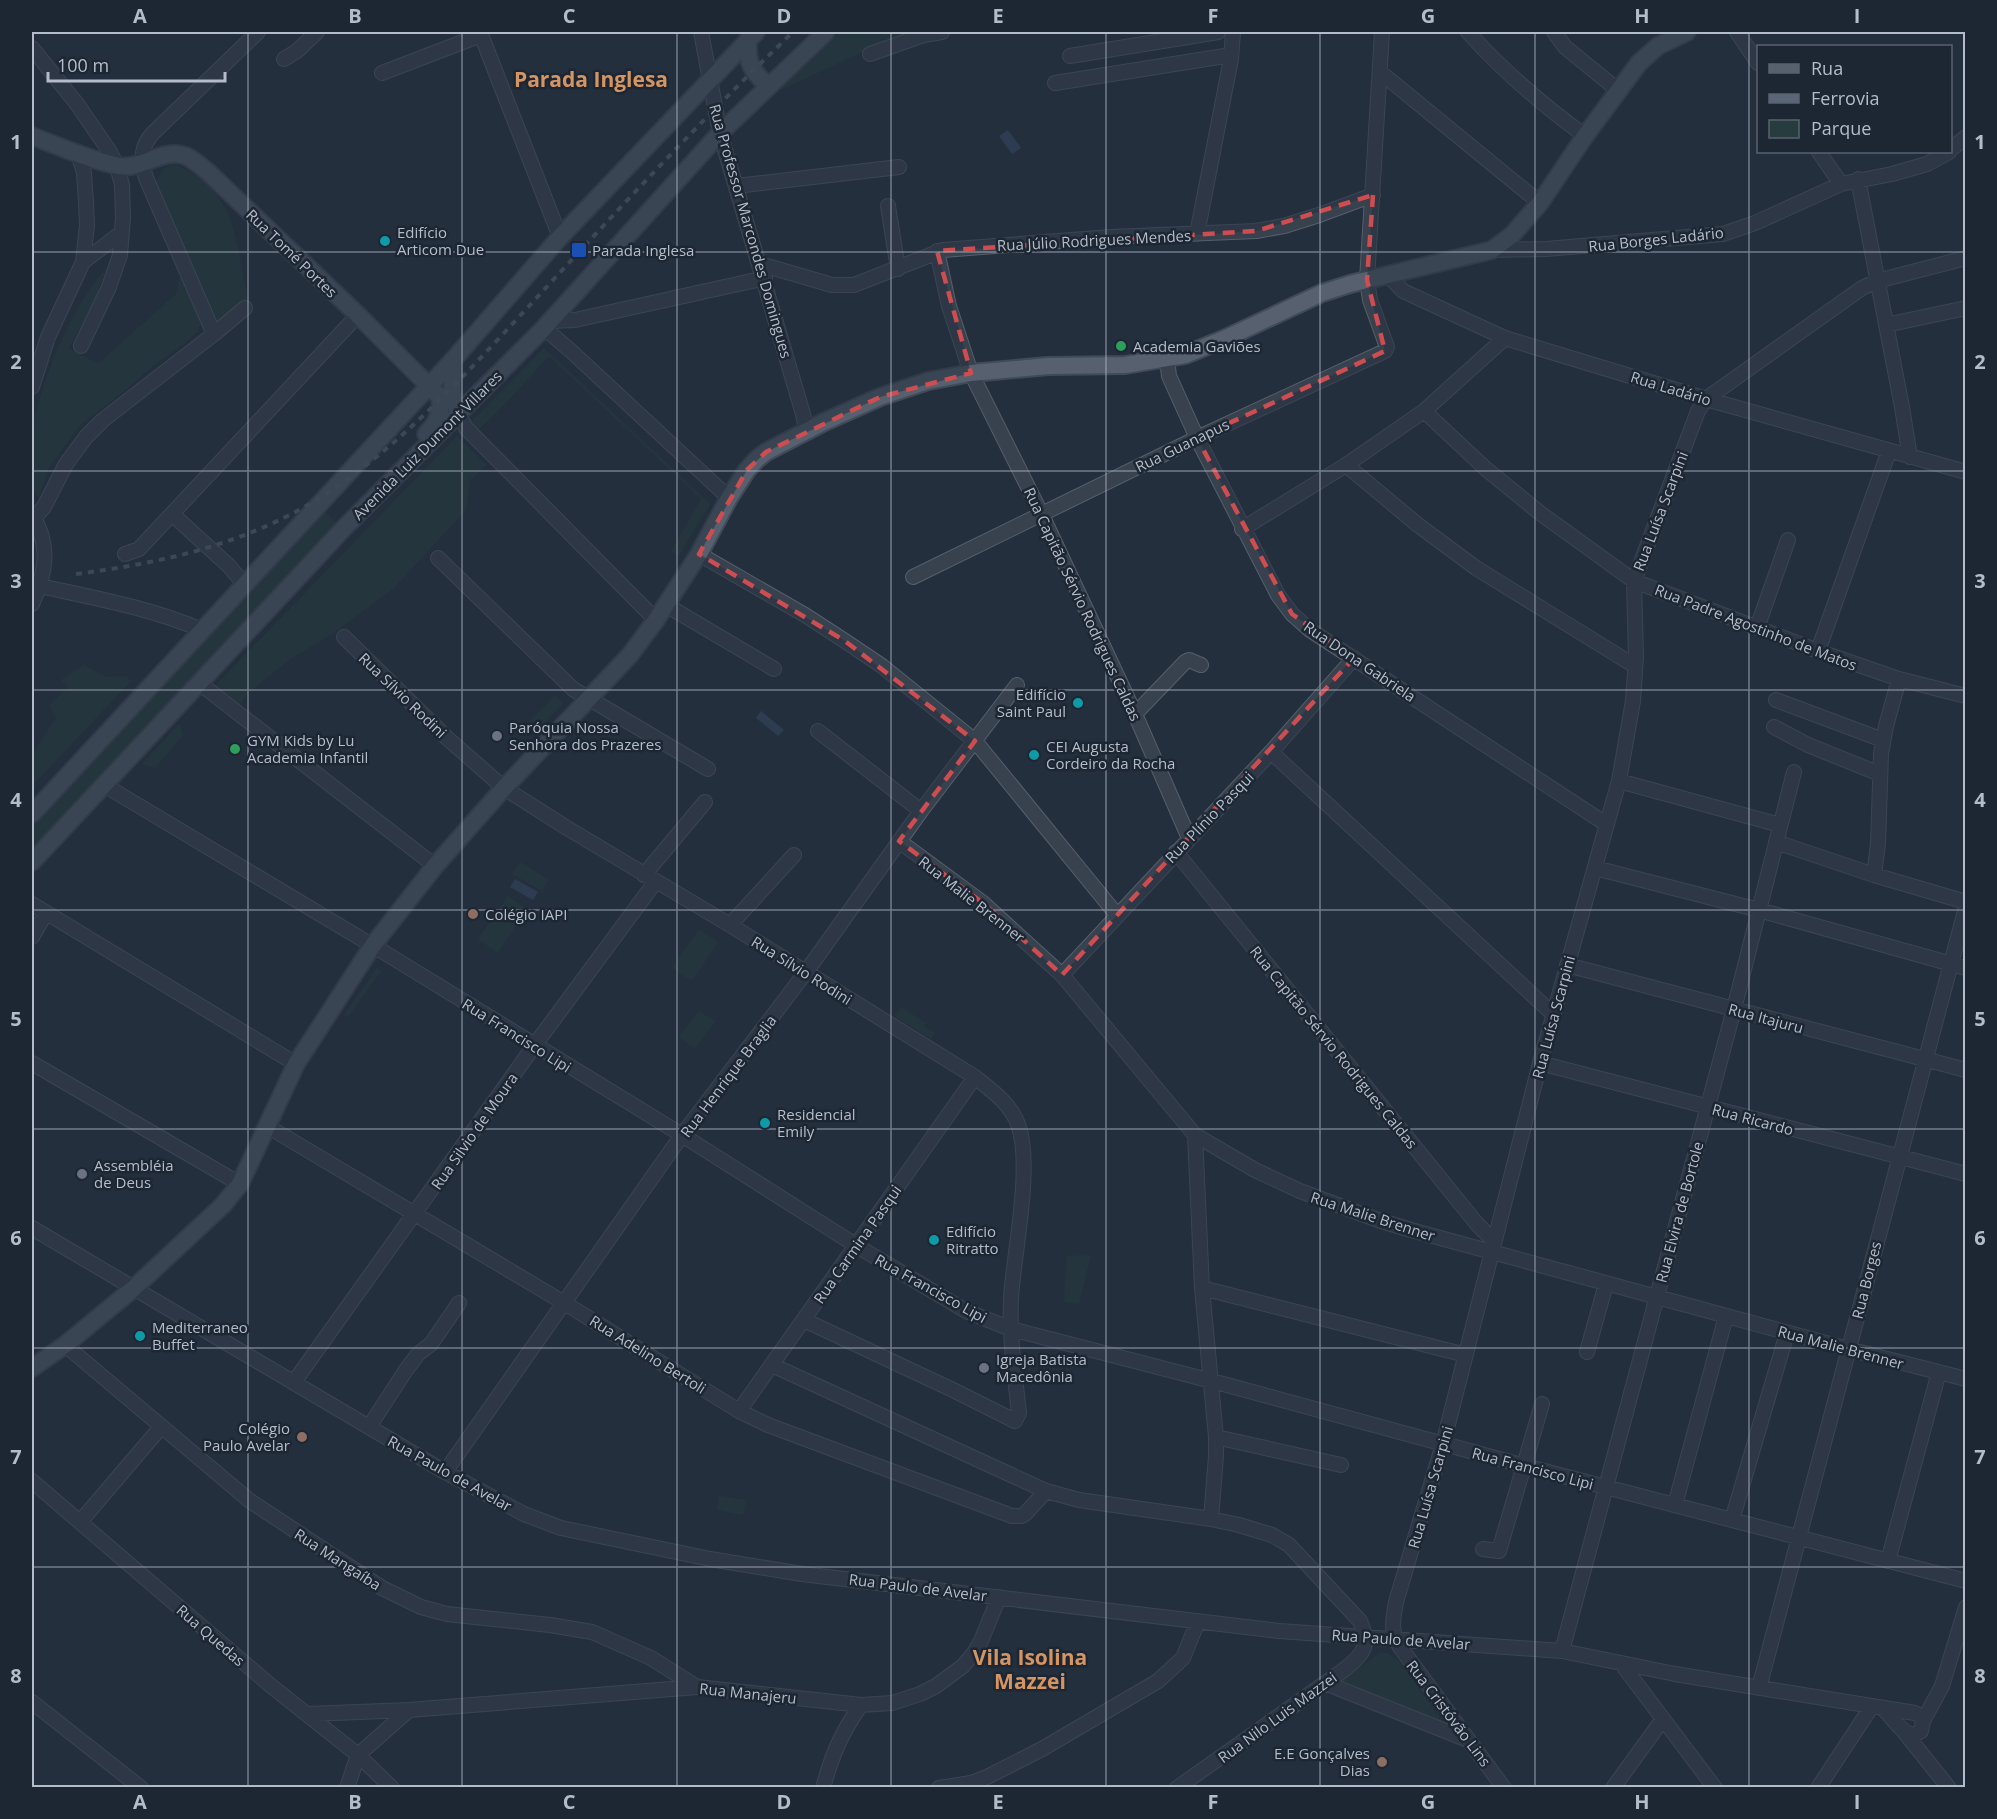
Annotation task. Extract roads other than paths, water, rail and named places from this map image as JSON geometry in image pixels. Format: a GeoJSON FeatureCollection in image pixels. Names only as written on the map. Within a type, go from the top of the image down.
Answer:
{"type":"FeatureCollection","features":[{"type":"Feature","properties":{"kind":"main road","name":"Avenida Luiz Dumont Villares"},"geometry":{"type":"LineString","coordinates":[[32,862],[198,682],[404,467],[547,325],[720,133],[826,32]]}},
{"type":"Feature","properties":{"kind":"main road"},"geometry":{"type":"LineString","coordinates":[[32,1368],[65,1345],[134,1288],[223,1205],[240,1184],[296,1065],[373,945],[435,866],[504,788],[630,655],[699,554],[729,498],[757,459],[806,430],[880,397],[928,381],[971,373],[1048,366],[1125,365],[1185,355],[1322,293],[1492,250],[1512,235],[1540,203],[1585,136],[1639,63],[1658,46],[1687,32]]}},
{"type":"Feature","properties":{"kind":"main road"},"geometry":{"type":"LineString","coordinates":[[32,814],[453,360],[560,237],[752,35]]}},
{"type":"Feature","properties":{"kind":"main road"},"geometry":{"type":"LineString","coordinates":[[752,35],[749,65],[768,86]]}},
{"type":"Feature","properties":{"kind":"main road"},"geometry":{"type":"LineString","coordinates":[[32,136],[117,166]]}},
{"type":"Feature","properties":{"kind":"main road","name":"Rua Tomé Portes"},"geometry":{"type":"LineString","coordinates":[[117,166],[132,166],[165,155],[176,154],[192,159],[429,385]]}},
{"type":"Feature","properties":{"kind":"main road"},"geometry":{"type":"LineString","coordinates":[[453,360],[452,391],[458,414]]}},
{"type":"Feature","properties":{"kind":"main road"},"geometry":{"type":"LineString","coordinates":[[404,467],[406,455],[431,428],[439,415],[442,403],[429,385]]}},
{"type":"Feature","properties":{"kind":"street"},"geometry":{"type":"LineString","coordinates":[[214,334],[146,178],[141,163],[143,148],[146,140],[258,32]]}},
{"type":"Feature","properties":{"kind":"street","name":"Rua Professor Marcondes Domingues"},"geometry":{"type":"LineString","coordinates":[[701,32],[720,133],[765,278],[806,430]]}},
{"type":"Feature","properties":{"kind":"street"},"geometry":{"type":"LineString","coordinates":[[870,54],[924,35],[942,32]]}},
{"type":"Feature","properties":{"kind":"street"},"geometry":{"type":"LineString","coordinates":[[1070,56],[1218,32]]}},
{"type":"Feature","properties":{"kind":"street"},"geometry":{"type":"LineString","coordinates":[[1197,234],[1232,55],[1233,32]]}},
{"type":"Feature","properties":{"kind":"street"},"geometry":{"type":"LineString","coordinates":[[1367,280],[1382,32]]}},
{"type":"Feature","properties":{"kind":"street"},"geometry":{"type":"LineString","coordinates":[[1468,32],[1491,56],[1564,121],[1585,136]]}},
{"type":"Feature","properties":{"kind":"street"},"geometry":{"type":"LineString","coordinates":[[1554,32],[1565,47],[1619,91]]}},
{"type":"Feature","properties":{"kind":"street"},"geometry":{"type":"LineString","coordinates":[[1737,32],[1757,62]]}},
{"type":"Feature","properties":{"kind":"street"},"geometry":{"type":"LineString","coordinates":[[382,73],[481,33],[560,237]]}},
{"type":"Feature","properties":{"kind":"street"},"geometry":{"type":"LineString","coordinates":[[285,59],[297,51],[311,34]]}},
{"type":"Feature","properties":{"kind":"street"},"geometry":{"type":"LineString","coordinates":[[32,48],[78,104],[117,166],[122,185],[120,255],[109,287],[81,346]]}},
{"type":"Feature","properties":{"kind":"street"},"geometry":{"type":"LineString","coordinates":[[1055,83],[1232,55]]}},
{"type":"Feature","properties":{"kind":"street"},"geometry":{"type":"LineString","coordinates":[[1380,72],[1540,203]]}},
{"type":"Feature","properties":{"kind":"street","name":"Rua Borges Ladário"},"geometry":{"type":"LineString","coordinates":[[1952,149],[1965,137]]}},
{"type":"Feature","properties":{"kind":"street"},"geometry":{"type":"LineString","coordinates":[[32,387],[48,337],[83,262],[87,225],[86,202],[84,173],[78,153]]}},
{"type":"Feature","properties":{"kind":"street"},"geometry":{"type":"LineString","coordinates":[[1820,153],[1841,184]]}},
{"type":"Feature","properties":{"kind":"street","name":"Rua Borges Ladário"},"geometry":{"type":"LineString","coordinates":[[1492,250],[1546,249],[1723,234],[1755,223],[1841,184],[1892,174],[1927,164],[1947,153]]}},
{"type":"Feature","properties":{"kind":"street"},"geometry":{"type":"LineString","coordinates":[[736,186],[899,167]]}},
{"type":"Feature","properties":{"kind":"street"},"geometry":{"type":"LineString","coordinates":[[1858,179],[1910,457]]}},
{"type":"Feature","properties":{"kind":"street","name":"Rua Júlio Rodrigues Mendes"},"geometry":{"type":"LineString","coordinates":[[937,251],[1111,237],[1256,231],[1284,226],[1373,195]]}},
{"type":"Feature","properties":{"kind":"street"},"geometry":{"type":"LineString","coordinates":[[888,206],[898,269]]}},
{"type":"Feature","properties":{"kind":"street"},"geometry":{"type":"LineString","coordinates":[[83,262],[122,233]]}},
{"type":"Feature","properties":{"kind":"street"},"geometry":{"type":"LineString","coordinates":[[760,264],[832,285],[854,285],[898,269],[937,251],[949,306],[971,373]]}},
{"type":"Feature","properties":{"kind":"street"},"geometry":{"type":"LineString","coordinates":[[1706,399],[1862,288],[1877,281],[1965,258]]}},
{"type":"Feature","properties":{"kind":"street","name":"Rua Ladário"},"geometry":{"type":"LineString","coordinates":[[1389,276],[1403,291],[1504,338],[1706,399],[1965,472]]}},
{"type":"Feature","properties":{"kind":"street"},"geometry":{"type":"LineString","coordinates":[[547,325],[765,278]]}},
{"type":"Feature","properties":{"kind":"street","name":"Rua Guanapus"},"geometry":{"type":"LineString","coordinates":[[913,577],[1197,438],[1385,351],[1387,346],[1370,300],[1367,280]]}},
{"type":"Feature","properties":{"kind":"street"},"geometry":{"type":"LineString","coordinates":[[32,604],[40,586],[44,540],[33,517],[44,507],[66,464],[86,437],[103,420],[244,308]]}},
{"type":"Feature","properties":{"kind":"street"},"geometry":{"type":"LineString","coordinates":[[1886,325],[1965,308]]}},
{"type":"Feature","properties":{"kind":"street"},"geometry":{"type":"LineString","coordinates":[[125,554],[139,549],[358,315]]}},
{"type":"Feature","properties":{"kind":"street"},"geometry":{"type":"LineString","coordinates":[[547,325],[729,498]]}},
{"type":"Feature","properties":{"kind":"street"},"geometry":{"type":"LineString","coordinates":[[1242,529],[1346,465],[1424,411],[1504,338]]}},
{"type":"Feature","properties":{"kind":"street","name":"Rua Dona Gabriela"},"geometry":{"type":"LineString","coordinates":[[1167,359],[1169,376],[1197,438],[1242,529],[1278,595],[1292,614],[1310,630],[1606,824]]}},
{"type":"Feature","properties":{"kind":"street","name":"Rua Capitão Sérvio Rodrigues Caldas"},"geometry":{"type":"LineString","coordinates":[[971,373],[1041,513],[1135,714],[1189,838]]}},
{"type":"Feature","properties":{"kind":"street","name":"Rua Luísa Scarpini"},"geometry":{"type":"LineString","coordinates":[[1394,1639],[1393,1621],[1396,1602],[1443,1444],[1553,1014],[1619,781],[1630,726],[1635,666],[1634,581],[1698,411],[1706,399]]}},
{"type":"Feature","properties":{"kind":"street","name":"Rua Padre Agostinho de Matos"},"geometry":{"type":"LineString","coordinates":[[1424,411],[1486,469],[1540,513],[1634,581],[1818,651],[1899,679],[1965,696]]}},
{"type":"Feature","properties":{"kind":"street"},"geometry":{"type":"LineString","coordinates":[[458,414],[466,428],[656,620]]}},
{"type":"Feature","properties":{"kind":"street"},"geometry":{"type":"LineString","coordinates":[[1818,651],[1889,451]]}},
{"type":"Feature","properties":{"kind":"street"},"geometry":{"type":"LineString","coordinates":[[1346,465],[1418,525],[1476,568],[1635,666]]}},
{"type":"Feature","properties":{"kind":"street"},"geometry":{"type":"LineString","coordinates":[[172,514],[230,566],[244,584]]}},
{"type":"Feature","properties":{"kind":"street"},"geometry":{"type":"LineString","coordinates":[[1757,628],[1788,540]]}},
{"type":"Feature","properties":{"kind":"street"},"geometry":{"type":"LineString","coordinates":[[699,554],[805,615],[882,666],[975,741],[1117,915]]}},
{"type":"Feature","properties":{"kind":"street"},"geometry":{"type":"LineString","coordinates":[[438,558],[573,689],[708,770]]}},
{"type":"Feature","properties":{"kind":"street"},"geometry":{"type":"LineString","coordinates":[[40,586],[126,605],[178,620],[202,630]]}},
{"type":"Feature","properties":{"kind":"street"},"geometry":{"type":"LineString","coordinates":[[666,604],[774,669]]}},
{"type":"Feature","properties":{"kind":"street","name":"Rua Sílvio Rodini"},"geometry":{"type":"LineString","coordinates":[[344,637],[447,738],[504,788],[975,1077],[1007,1106],[1021,1134],[1023,1180],[1011,1299],[1011,1329],[1019,1413],[1015,1421],[804,1320]]}},
{"type":"Feature","properties":{"kind":"street","name":"Rua Plínio Pasqui"},"geometry":{"type":"LineString","coordinates":[[1062,975],[1271,752],[1354,658]]}},
{"type":"Feature","properties":{"kind":"street"},"geometry":{"type":"LineString","coordinates":[[1135,714],[1188,660],[1201,665]]}},
{"type":"Feature","properties":{"kind":"street"},"geometry":{"type":"LineString","coordinates":[[1874,875],[1878,844],[1883,740],[1899,679]]}},
{"type":"Feature","properties":{"kind":"street"},"geometry":{"type":"LineString","coordinates":[[198,682],[435,866]]}},
{"type":"Feature","properties":{"kind":"street","name":"Rua Henrique Braglia"},"geometry":{"type":"LineString","coordinates":[[446,1472],[566,1304],[682,1135],[806,972],[921,811],[1017,685]]}},
{"type":"Feature","properties":{"kind":"street"},"geometry":{"type":"LineString","coordinates":[[1776,700],[1883,740]]}},
{"type":"Feature","properties":{"kind":"street"},"geometry":{"type":"LineString","coordinates":[[1774,727],[1809,745],[1880,774]]}},
{"type":"Feature","properties":{"kind":"street"},"geometry":{"type":"LineString","coordinates":[[818,732],[921,811]]}},
{"type":"Feature","properties":{"kind":"street"},"geometry":{"type":"LineString","coordinates":[[1271,752],[1553,1014]]}},
{"type":"Feature","properties":{"kind":"street","name":"Rua Elvira de Bortole"},"geometry":{"type":"LineString","coordinates":[[1562,1651],[1734,1009],[1794,772]]}},
{"type":"Feature","properties":{"kind":"street"},"geometry":{"type":"LineString","coordinates":[[1619,781],[1780,825]]}},
{"type":"Feature","properties":{"kind":"street","name":"Rua Francisco Lipi"},"geometry":{"type":"LineString","coordinates":[[104,785],[373,945],[682,1135],[856,1246],[966,1311],[1011,1329],[1965,1581]]}},
{"type":"Feature","properties":{"kind":"street","name":"Rua Silvio de Moura"},"geometry":{"type":"LineString","coordinates":[[294,1382],[705,802]]}},
{"type":"Feature","properties":{"kind":"street","name":"Rua Malie Brenner"},"geometry":{"type":"LineString","coordinates":[[899,842],[983,903],[1062,975],[1195,1135],[1255,1170],[1300,1191],[1378,1220],[1492,1246],[1606,1284],[1965,1379]]}},
{"type":"Feature","properties":{"kind":"street"},"geometry":{"type":"LineString","coordinates":[[1776,843],[1965,905]]}},
{"type":"Feature","properties":{"kind":"street","name":"Rua Capitão Sérvio Rodrigues Caldas"},"geometry":{"type":"LineString","coordinates":[[1176,852],[1477,1224],[1492,1246]]}},
{"type":"Feature","properties":{"kind":"street"},"geometry":{"type":"LineString","coordinates":[[730,925],[794,855]]}},
{"type":"Feature","properties":{"kind":"street"},"geometry":{"type":"LineString","coordinates":[[1595,868],[1759,910],[1965,968]]}},
{"type":"Feature","properties":{"kind":"street"},"geometry":{"type":"LineString","coordinates":[[32,904],[296,1065]]}},
{"type":"Feature","properties":{"kind":"street","name":"Rua Borges"},"geometry":{"type":"LineString","coordinates":[[1759,1688],[1965,905]]}},
{"type":"Feature","properties":{"kind":"street"},"geometry":{"type":"LineString","coordinates":[[32,937],[46,913]]}},
{"type":"Feature","properties":{"kind":"street","name":"Rua Itajuru"},"geometry":{"type":"LineString","coordinates":[[1567,965],[1965,1070]]}},
{"type":"Feature","properties":{"kind":"street"},"geometry":{"type":"LineString","coordinates":[[32,1063],[240,1184]]}},
{"type":"Feature","properties":{"kind":"street","name":"Rua Ricardo"},"geometry":{"type":"LineString","coordinates":[[1540,1063],[1965,1174]]}},
{"type":"Feature","properties":{"kind":"street","name":"Rua Carmina Pasqui"},"geometry":{"type":"LineString","coordinates":[[739,1411],[975,1077]]}},
{"type":"Feature","properties":{"kind":"street","name":"Rua Adelino Bertoli"},"geometry":{"type":"LineString","coordinates":[[267,1126],[566,1304],[739,1411],[787,1433],[1012,1516],[1021,1516],[1046,1491]]}},
{"type":"Feature","properties":{"kind":"street"},"geometry":{"type":"LineString","coordinates":[[1195,1135],[1202,1288],[1216,1437],[1211,1519]]}},
{"type":"Feature","properties":{"kind":"street","name":"Rua Paulo de Avelar"},"geometry":{"type":"LineString","coordinates":[[32,1228],[446,1472],[524,1514],[561,1528],[710,1560],[790,1572],[1280,1631],[1562,1651],[1759,1688],[1876,1706],[1918,1719]]}},
{"type":"Feature","properties":{"kind":"street"},"geometry":{"type":"LineString","coordinates":[[1587,1352],[1606,1284]]}},
{"type":"Feature","properties":{"kind":"street"},"geometry":{"type":"LineString","coordinates":[[1202,1288],[1466,1355]]}},
{"type":"Feature","properties":{"kind":"street"},"geometry":{"type":"LineString","coordinates":[[369,1427],[406,1370],[418,1354],[431,1344],[459,1303]]}},
{"type":"Feature","properties":{"kind":"street"},"geometry":{"type":"LineString","coordinates":[[1675,1505],[1726,1316]]}},
{"type":"Feature","properties":{"kind":"street"},"geometry":{"type":"LineString","coordinates":[[1732,1520],[1787,1333]]}},
{"type":"Feature","properties":{"kind":"street","name":"Rua Mangaíba"},"geometry":{"type":"LineString","coordinates":[[65,1345],[250,1501],[382,1588],[421,1606],[447,1614],[592,1632],[662,1665],[697,1687]]}},
{"type":"Feature","properties":{"kind":"street"},"geometry":{"type":"LineString","coordinates":[[772,1365],[1046,1491],[1079,1500],[1211,1519],[1265,1532],[1289,1545],[1360,1621],[1366,1637]]}},
{"type":"Feature","properties":{"kind":"street"},"geometry":{"type":"LineString","coordinates":[[1888,1561],[1939,1372]]}},
{"type":"Feature","properties":{"kind":"street"},"geometry":{"type":"LineString","coordinates":[[1483,1549],[1499,1551],[1542,1404]]}},
{"type":"Feature","properties":{"kind":"street"},"geometry":{"type":"LineString","coordinates":[[80,1522],[161,1426]]}},
{"type":"Feature","properties":{"kind":"street"},"geometry":{"type":"LineString","coordinates":[[1216,1437],[1341,1465]]}},
{"type":"Feature","properties":{"kind":"street","name":"Rua Quedas"},"geometry":{"type":"LineString","coordinates":[[32,1481],[270,1685],[358,1755],[392,1788]]}},
{"type":"Feature","properties":{"kind":"street","name":"Rua Manajeru"},"geometry":{"type":"LineString","coordinates":[[308,1714],[409,1710],[697,1687],[861,1705],[880,1705],[928,1690],[963,1666],[974,1653],[999,1597]]}},
{"type":"Feature","properties":{"kind":"street"},"geometry":{"type":"LineString","coordinates":[[1904,1730],[1915,1735],[1918,1719],[1937,1697],[1965,1607]]}},
{"type":"Feature","properties":{"kind":"street"},"geometry":{"type":"LineString","coordinates":[[939,1788],[971,1783],[987,1777],[1042,1749],[1158,1681],[1183,1658],[1198,1621]]}},
{"type":"Feature","properties":{"kind":"street","name":"Rua Nilo Luis Mazzei"},"geometry":{"type":"LineString","coordinates":[[1177,1788],[1325,1683],[1361,1654],[1366,1637]]}},
{"type":"Feature","properties":{"kind":"street","name":"Rua Cristóvão Lins"},"geometry":{"type":"LineString","coordinates":[[1394,1639],[1504,1788]]}},
{"type":"Feature","properties":{"kind":"street"},"geometry":{"type":"LineString","coordinates":[[1622,1663],[1715,1788]]}},
{"type":"Feature","properties":{"kind":"street"},"geometry":{"type":"LineString","coordinates":[[662,1665],[664,1691]]}},
{"type":"Feature","properties":{"kind":"street"},"geometry":{"type":"LineString","coordinates":[[1325,1683],[1469,1740]]}},
{"type":"Feature","properties":{"kind":"street"},"geometry":{"type":"LineString","coordinates":[[32,1702],[141,1788]]}},
{"type":"Feature","properties":{"kind":"street"},"geometry":{"type":"LineString","coordinates":[[823,1788],[831,1756],[838,1740],[861,1705]]}},
{"type":"Feature","properties":{"kind":"street"},"geometry":{"type":"LineString","coordinates":[[1818,1788],[1876,1706],[1904,1730],[1949,1788]]}},
{"type":"Feature","properties":{"kind":"street"},"geometry":{"type":"LineString","coordinates":[[347,1788],[358,1755],[409,1710]]}},
{"type":"Feature","properties":{"kind":"street"},"geometry":{"type":"LineString","coordinates":[[1904,1730],[1904,1717],[1918,1719]]}},
{"type":"Feature","properties":{"kind":"street"},"geometry":{"type":"LineString","coordinates":[[1613,1788],[1663,1719]]}},
{"type":"Feature","properties":{"kind":"street"},"geometry":{"type":"LineString","coordinates":[[1918,1719],[1924,1756]]}},
{"type":"Feature","properties":{"kind":"water"},"geometry":{"type":"Polygon","coordinates":[[[1008,130],[1021,148],[1012,154],[999,136],[1008,130]]]}},
{"type":"Feature","properties":{"kind":"water"},"geometry":{"type":"Polygon","coordinates":[[[761,711],[784,730],[778,736],[756,718],[761,711]]]}},
{"type":"Feature","properties":{"kind":"water"},"geometry":{"type":"Polygon","coordinates":[[[515,879],[538,892],[533,900],[510,887],[515,879]]]}},
{"type":"Feature","properties":{"kind":"railway"},"geometry":{"type":"LineString","coordinates":[[76,574],[170,558],[231,540],[290,515],[349,478],[379,455],[464,376],[666,160],[793,32]]}},
{"type":"Feature","properties":{"kind":"place","name":"Edifício Articom Due"},"geometry":{"type":"Point","coordinates":[385,241]}},
{"type":"Feature","properties":{"kind":"place","name":"Parada Inglesa"},"geometry":{"type":"Point","coordinates":[579,250]}},
{"type":"Feature","properties":{"kind":"place","name":"Academia Gaviões"},"geometry":{"type":"Point","coordinates":[1121,346]}},
{"type":"Feature","properties":{"kind":"place","name":"Edifício Saint Paul"},"geometry":{"type":"Point","coordinates":[1078,703]}},
{"type":"Feature","properties":{"kind":"place","name":"Paróquia Nossa Senhora dos Prazeres"},"geometry":{"type":"Point","coordinates":[497,736]}},
{"type":"Feature","properties":{"kind":"place","name":"GYM Kids by Lu Academia Infantil"},"geometry":{"type":"Point","coordinates":[235,749]}},
{"type":"Feature","properties":{"kind":"place","name":"CEI Augusta Cordeiro da Rocha"},"geometry":{"type":"Point","coordinates":[1034,755]}},
{"type":"Feature","properties":{"kind":"place","name":"Colégio IAPI"},"geometry":{"type":"Point","coordinates":[473,914]}},
{"type":"Feature","properties":{"kind":"place","name":"Residencial Emily"},"geometry":{"type":"Point","coordinates":[765,1123]}},
{"type":"Feature","properties":{"kind":"place","name":"Assembléia de Deus"},"geometry":{"type":"Point","coordinates":[82,1174]}},
{"type":"Feature","properties":{"kind":"place","name":"Edifício Ritratto"},"geometry":{"type":"Point","coordinates":[934,1240]}},
{"type":"Feature","properties":{"kind":"place","name":"Mediterraneo Buffet"},"geometry":{"type":"Point","coordinates":[140,1336]}},
{"type":"Feature","properties":{"kind":"place","name":"Igreja Batista Macedônia"},"geometry":{"type":"Point","coordinates":[984,1368]}},
{"type":"Feature","properties":{"kind":"place","name":"Colégio Paulo Avelar"},"geometry":{"type":"Point","coordinates":[302,1437]}},
{"type":"Feature","properties":{"kind":"place","name":"E.E Gonçalves Dias"},"geometry":{"type":"Point","coordinates":[1382,1762]}},
{"type":"Feature","properties":{"kind":"district","name":"Parada Inglesa"},"geometry":{"type":"Point","coordinates":[591,79]}},
{"type":"Feature","properties":{"kind":"district","name":"Vila Isolina Mazzei"},"geometry":{"type":"Point","coordinates":[1030,1669]}}]}
